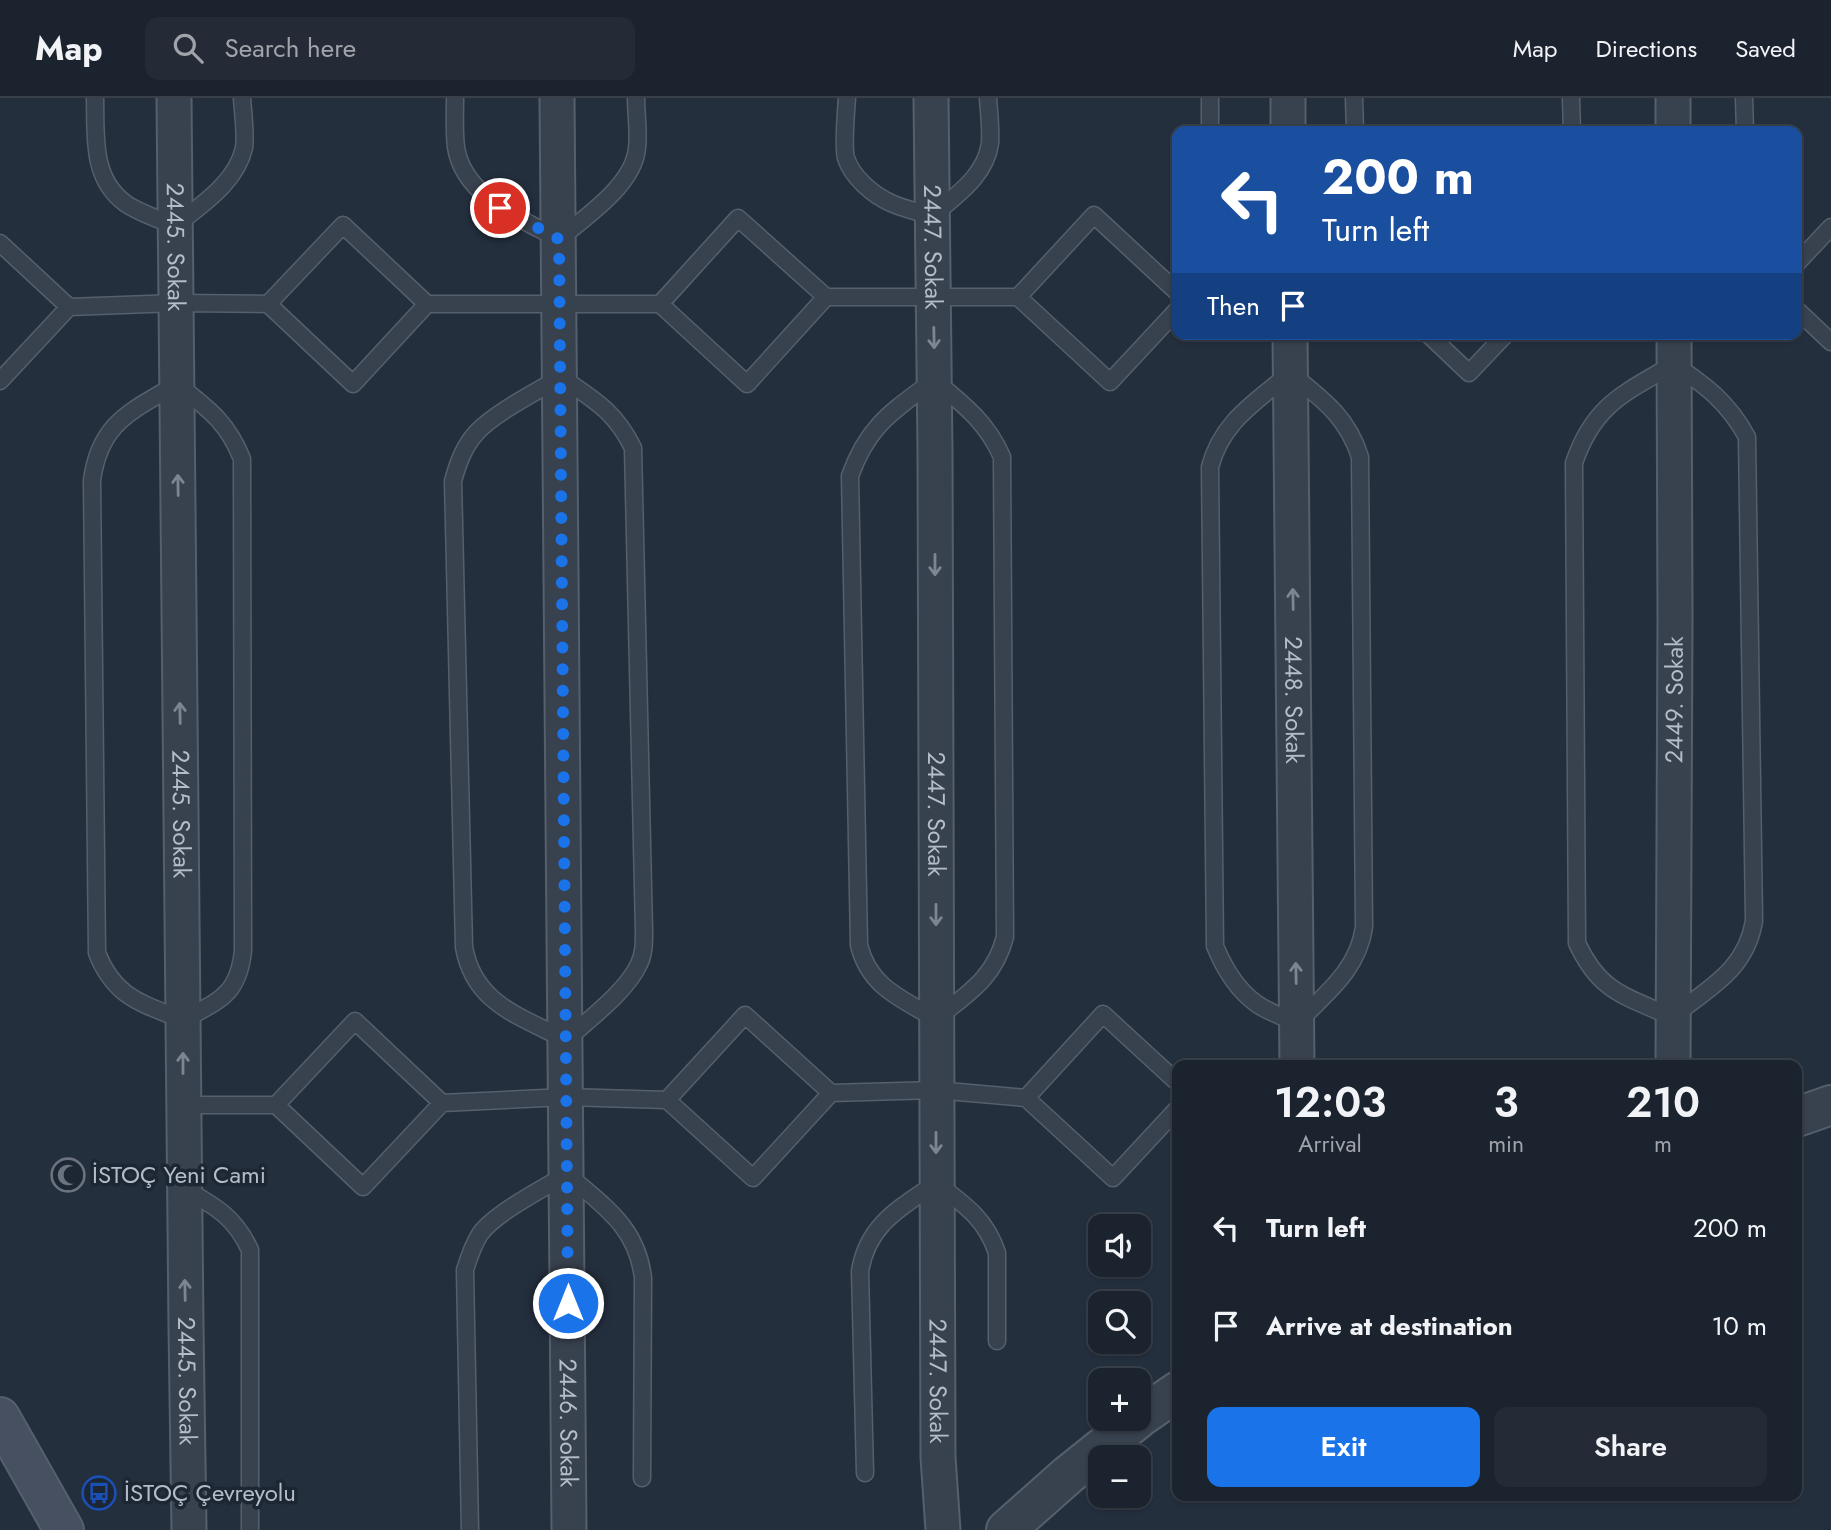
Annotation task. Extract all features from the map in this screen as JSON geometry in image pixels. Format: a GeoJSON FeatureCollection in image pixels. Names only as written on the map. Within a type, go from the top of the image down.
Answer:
{"type":"FeatureCollection","features":[{"type":"Feature","properties":{"kind":"main road"},"geometry":{"type":"LineString","coordinates":[[0,1417],[64,1530]]}},
{"type":"Feature","properties":{"kind":"street","name":"2445. Sokak"},"geometry":{"type":"LineString","coordinates":[[174,98],[183,1105],[190,1530]]}},
{"type":"Feature","properties":{"kind":"street","name":"2446. Sokak"},"geometry":{"type":"LineString","coordinates":[[557,98],[569,1530]]}},
{"type":"Feature","properties":{"kind":"street","name":"2447. Sokak"},"geometry":{"type":"LineString","coordinates":[[931,98],[938,1457],[943,1530]]}},
{"type":"Feature","properties":{"kind":"street"},"geometry":{"type":"LineString","coordinates":[[1288,98],[1288,126]]}},
{"type":"Feature","properties":{"kind":"street"},"geometry":{"type":"LineString","coordinates":[[1673,98],[1673,126]]}},
{"type":"Feature","properties":{"kind":"street","name":"2448. Sokak"},"geometry":{"type":"LineString","coordinates":[[1290,340],[1297,1060]]}},
{"type":"Feature","properties":{"kind":"street","name":"2449. Sokak"},"geometry":{"type":"LineString","coordinates":[[1673,1060],[1674,349]]}},
{"type":"Feature","properties":{"kind":"street"},"geometry":{"type":"LineString","coordinates":[[1802,1115],[1831,1105]]}},
{"type":"Feature","properties":{"kind":"street"},"geometry":{"type":"LineString","coordinates":[[1151,1410],[1172,1395]]}},
{"type":"Feature","properties":{"kind":"street"},"geometry":{"type":"LineString","coordinates":[[1006,1530],[1068,1475],[1124,1431]]}},
{"type":"Feature","properties":{"kind":"lane"},"geometry":{"type":"LineString","coordinates":[[95,98],[96,153],[106,180],[115,194],[127,204],[175,226],[222,187],[238,162],[244,147],[243,98]]}},
{"type":"Feature","properties":{"kind":"lane"},"geometry":{"type":"LineString","coordinates":[[455,98],[456,149],[472,181],[500,208],[559,239],[608,197],[628,174],[637,149],[636,98]]}},
{"type":"Feature","properties":{"kind":"lane"},"geometry":{"type":"LineString","coordinates":[[847,98],[846,156],[852,169],[875,194],[892,203],[932,216],[974,178],[982,166],[990,142],[988,98]]}},
{"type":"Feature","properties":{"kind":"lane"},"geometry":{"type":"LineString","coordinates":[[1210,98],[1210,126]]}},
{"type":"Feature","properties":{"kind":"lane"},"geometry":{"type":"LineString","coordinates":[[1354,98],[1355,126]]}},
{"type":"Feature","properties":{"kind":"lane"},"geometry":{"type":"LineString","coordinates":[[1571,98],[1572,126]]}},
{"type":"Feature","properties":{"kind":"lane"},"geometry":{"type":"LineString","coordinates":[[1744,98],[1745,126]]}},
{"type":"Feature","properties":{"kind":"lane"},"geometry":{"type":"LineString","coordinates":[[1018,297],[1094,215],[1172,287]]}},
{"type":"Feature","properties":{"kind":"lane"},"geometry":{"type":"LineString","coordinates":[[660,304],[738,218],[826,297],[1018,297],[1110,382],[1172,315]]}},
{"type":"Feature","properties":{"kind":"lane"},"geometry":{"type":"LineString","coordinates":[[268,304],[343,225],[427,304],[660,304],[747,384],[826,297]]}},
{"type":"Feature","properties":{"kind":"lane"},"geometry":{"type":"LineString","coordinates":[[1802,258],[1831,227]]}},
{"type":"Feature","properties":{"kind":"lane"},"geometry":{"type":"LineString","coordinates":[[0,243],[69,307]]}},
{"type":"Feature","properties":{"kind":"lane"},"geometry":{"type":"LineString","coordinates":[[0,381],[69,307],[176,303],[268,304],[352,384],[427,304]]}},
{"type":"Feature","properties":{"kind":"lane"},"geometry":{"type":"LineString","coordinates":[[1802,315],[1831,342]]}},
{"type":"Feature","properties":{"kind":"lane"},"geometry":{"type":"LineString","coordinates":[[1434,340],[1469,373],[1500,340]]}},
{"type":"Feature","properties":{"kind":"lane"},"geometry":{"type":"LineString","coordinates":[[1674,349],[1700,382],[1729,408],[1747,437],[1754,921],[1752,935],[1736,964],[1723,978],[1672,1017],[1611,990],[1593,972],[1577,943],[1574,463],[1588,429],[1601,412],[1674,349]]}},
{"type":"Feature","properties":{"kind":"lane"},"geometry":{"type":"LineString","coordinates":[[1290,373],[1338,414],[1355,442],[1360,457],[1364,927],[1362,940],[1351,966],[1297,1023],[1257,1004],[1244,993],[1227,972],[1215,946],[1210,467],[1214,452],[1229,425],[1290,373]]}},
{"type":"Feature","properties":{"kind":"lane"},"geometry":{"type":"LineString","coordinates":[[561,377],[611,414],[633,449],[644,932],[644,948],[632,978],[566,1040],[500,1005],[477,983],[466,958],[453,481],[464,449],[477,432],[494,418],[561,377]]}},
{"type":"Feature","properties":{"kind":"lane"},"geometry":{"type":"LineString","coordinates":[[934,380],[978,418],[988,430],[1002,457],[1004,923],[1002,950],[988,974],[936,1019],[885,989],[862,958],[859,945],[850,476],[856,458],[877,426],[891,412],[934,380]]}},
{"type":"Feature","properties":{"kind":"lane"},"geometry":{"type":"LineString","coordinates":[[177,384],[222,424],[236,443],[242,459],[241,964],[237,978],[221,999],[183,1020],[136,1001],[121,990],[109,977],[97,953],[93,494],[95,463],[100,446],[110,430],[123,417],[177,384]]}},
{"type":"Feature","properties":{"kind":"lane"},"geometry":{"type":"LineString","coordinates":[[1026,1098],[1103,1014],[1172,1077]]}},
{"type":"Feature","properties":{"kind":"lane"},"geometry":{"type":"LineString","coordinates":[[667,1100],[745,1015],[831,1093],[936,1090],[1026,1098],[1113,1178],[1172,1114]]}},
{"type":"Feature","properties":{"kind":"lane"},"geometry":{"type":"LineString","coordinates":[[276,1105],[355,1021],[442,1103]]}},
{"type":"Feature","properties":{"kind":"lane"},"geometry":{"type":"LineString","coordinates":[[183,1105],[276,1105],[363,1187],[442,1103],[566,1097],[667,1100],[753,1178],[831,1093]]}},
{"type":"Feature","properties":{"kind":"lane"},"geometry":{"type":"LineString","coordinates":[[470,1530],[466,1270],[471,1251],[481,1232],[497,1217],[567,1174],[615,1216],[627,1231],[641,1262],[642,1478]]}},
{"type":"Feature","properties":{"kind":"lane"},"geometry":{"type":"LineString","coordinates":[[865,1473],[860,1271],[862,1258],[877,1229],[889,1216],[936,1183],[977,1216],[993,1240],[998,1253],[997,1341]]}},
{"type":"Feature","properties":{"kind":"lane"},"geometry":{"type":"LineString","coordinates":[[184,1188],[233,1222],[250,1250],[250,1530]]}},
{"type":"Feature","properties":{"kind":"place","name":"İSTOÇ Yeni Cami"},"geometry":{"type":"Point","coordinates":[68,1175]}},
{"type":"Feature","properties":{"kind":"place","name":"İSTOÇ Çevreyolu"},"geometry":{"type":"Point","coordinates":[99,1493]}},
{"type":"Feature","properties":{"kind":"route"},"geometry":{"type":"LineString","coordinates":[[500,208],[559,239],[568,1303]]}}]}
